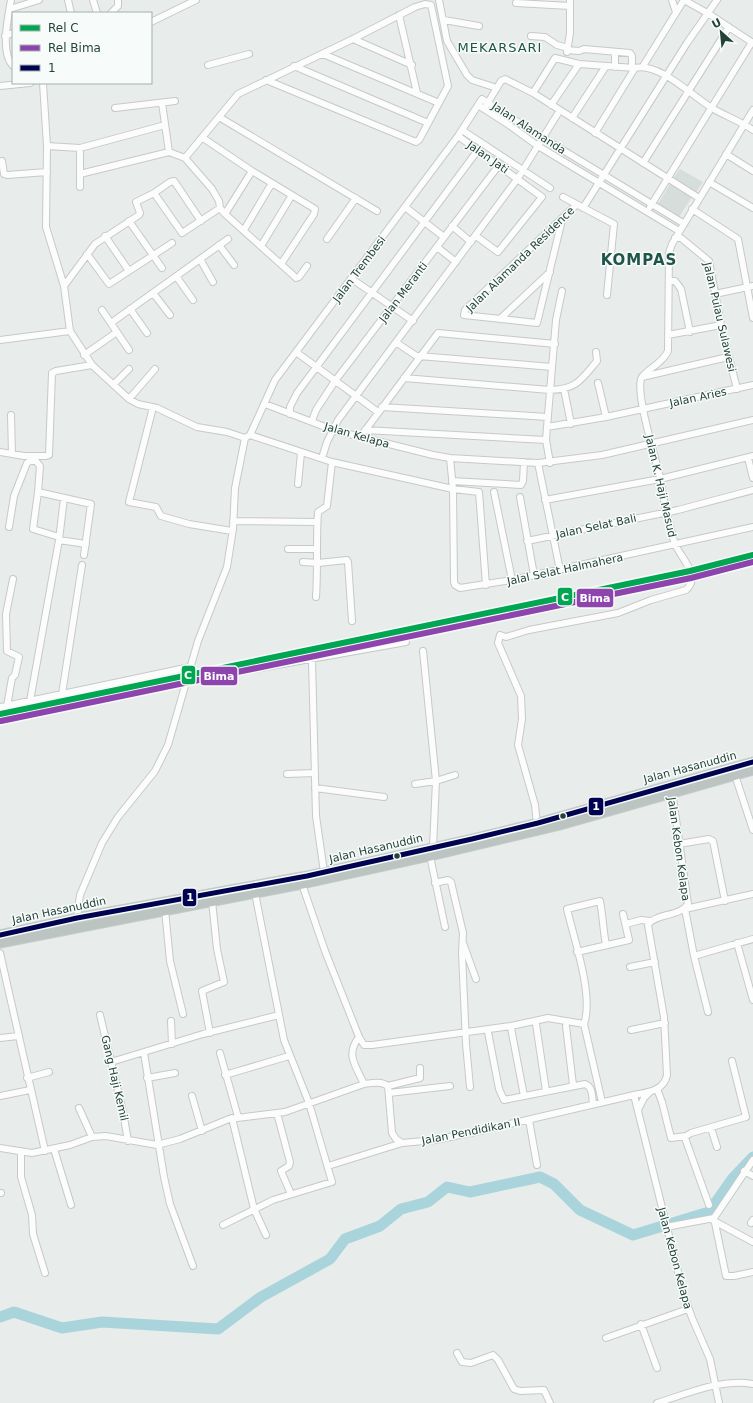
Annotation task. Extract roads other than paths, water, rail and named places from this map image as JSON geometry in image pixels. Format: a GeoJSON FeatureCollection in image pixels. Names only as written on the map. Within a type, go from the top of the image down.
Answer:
{"type":"FeatureCollection","features":[{"type":"Feature","properties":{"kind":"highway","name":"Jalan Hasanuddin"},"geometry":{"type":"LineString","coordinates":[[0,943],[302,884],[432,851],[537,827],[560,825],[753,762]]}},
{"type":"Feature","properties":{"kind":"highway","name":"Jalan Hasanuddin"},"geometry":{"type":"LineString","coordinates":[[671,789],[753,770]]}},
{"type":"Feature","properties":{"kind":"highway","name":"Jalan Hasanuddin"},"geometry":{"type":"LineString","coordinates":[[0,935],[77,918],[432,851]]}},
{"type":"Feature","properties":{"kind":"street"},"geometry":{"type":"LineString","coordinates":[[12,0],[4,36],[8,57],[12,64]]}},
{"type":"Feature","properties":{"kind":"street"},"geometry":{"type":"LineString","coordinates":[[10,9],[39,0]]}},
{"type":"Feature","properties":{"kind":"street"},"geometry":{"type":"LineString","coordinates":[[68,0],[72,12]]}},
{"type":"Feature","properties":{"kind":"street"},"geometry":{"type":"LineString","coordinates":[[93,0],[97,12]]}},
{"type":"Feature","properties":{"kind":"street"},"geometry":{"type":"LineString","coordinates":[[112,12],[118,6],[118,0]]}},
{"type":"Feature","properties":{"kind":"street"},"geometry":{"type":"LineString","coordinates":[[178,0],[181,6]]}},
{"type":"Feature","properties":{"kind":"street"},"geometry":{"type":"LineString","coordinates":[[152,21],[196,0]]}},
{"type":"Feature","properties":{"kind":"street"},"geometry":{"type":"LineString","coordinates":[[415,7],[420,0]]}},
{"type":"Feature","properties":{"kind":"street"},"geometry":{"type":"LineString","coordinates":[[439,0],[447,41],[467,75],[472,80],[497,88],[503,79],[533,93],[699,198]]}},
{"type":"Feature","properties":{"kind":"street"},"geometry":{"type":"LineString","coordinates":[[672,0],[676,12]]}},
{"type":"Feature","properties":{"kind":"street"},"geometry":{"type":"LineString","coordinates":[[643,66],[684,0],[753,42],[647,212]]}},
{"type":"Feature","properties":{"kind":"street"},"geometry":{"type":"LineString","coordinates":[[583,208],[687,42],[709,14],[717,0]]}},
{"type":"Feature","properties":{"kind":"street"},"geometry":{"type":"LineString","coordinates":[[516,3],[570,3],[570,33],[566,60]]}},
{"type":"Feature","properties":{"kind":"street"},"geometry":{"type":"LineString","coordinates":[[184,158],[203,138],[238,94],[266,80],[294,66],[353,40],[415,7],[425,4],[431,5],[448,86],[419,140],[412,142],[266,80]]}},
{"type":"Feature","properties":{"kind":"street"},"geometry":{"type":"LineString","coordinates":[[399,15],[412,65],[417,93]]}},
{"type":"Feature","properties":{"kind":"street"},"geometry":{"type":"LineString","coordinates":[[444,20],[479,26]]}},
{"type":"Feature","properties":{"kind":"street"},"geometry":{"type":"LineString","coordinates":[[643,163],[729,27]]}},
{"type":"Feature","properties":{"kind":"street"},"geometry":{"type":"LineString","coordinates":[[4,36],[12,33]]}},
{"type":"Feature","properties":{"kind":"street"},"geometry":{"type":"LineString","coordinates":[[531,36],[545,37],[557,45],[579,51],[584,49],[632,54],[634,68],[595,133]]}},
{"type":"Feature","properties":{"kind":"street"},"geometry":{"type":"LineString","coordinates":[[353,40],[412,65]]}},
{"type":"Feature","properties":{"kind":"street"},"geometry":{"type":"LineString","coordinates":[[615,52],[615,67]]}},
{"type":"Feature","properties":{"kind":"street"},"geometry":{"type":"LineString","coordinates":[[208,65],[249,54]]}},
{"type":"Feature","properties":{"kind":"street"},"geometry":{"type":"LineString","coordinates":[[323,54],[439,103]]}},
{"type":"Feature","properties":{"kind":"street"},"geometry":{"type":"LineString","coordinates":[[533,93],[555,58],[579,64],[634,68],[643,66],[653,69],[666,76],[712,108],[753,130]]}},
{"type":"Feature","properties":{"kind":"street"},"geometry":{"type":"LineString","coordinates":[[551,105],[579,64]]}},
{"type":"Feature","properties":{"kind":"street"},"geometry":{"type":"LineString","coordinates":[[294,66],[428,123]]}},
{"type":"Feature","properties":{"kind":"street"},"geometry":{"type":"LineString","coordinates":[[572,118],[606,66]]}},
{"type":"Feature","properties":{"kind":"street"},"geometry":{"type":"LineString","coordinates":[[0,86],[20,84]]}},
{"type":"Feature","properties":{"kind":"street"},"geometry":{"type":"LineString","coordinates":[[43,84],[47,146],[46,227],[64,286],[70,331],[84,355],[92,365],[129,399],[138,404],[153,407],[197,427],[248,437],[332,462],[453,489],[479,492],[486,586]]}},
{"type":"Feature","properties":{"kind":"street","name":"Jalan Trembesi"},"geometry":{"type":"LineString","coordinates":[[77,918],[80,895],[102,843],[118,817],[161,761],[177,719],[190,668],[227,567],[232,532],[235,488],[248,437],[265,404],[272,385],[462,130],[481,107],[488,102],[497,88]]}},
{"type":"Feature","properties":{"kind":"street"},"geometry":{"type":"LineString","coordinates":[[115,108],[175,101]]}},
{"type":"Feature","properties":{"kind":"street","name":"Jalan Alamanda"},"geometry":{"type":"LineString","coordinates":[[488,102],[543,138],[683,223]]}},
{"type":"Feature","properties":{"kind":"street"},"geometry":{"type":"LineString","coordinates":[[162,103],[169,152]]}},
{"type":"Feature","properties":{"kind":"street","name":"Jalan Alamanda"},"geometry":{"type":"LineString","coordinates":[[481,107],[509,124],[538,146],[679,230]]}},
{"type":"Feature","properties":{"kind":"street"},"geometry":{"type":"LineString","coordinates":[[322,458],[333,430],[518,178],[560,110]]}},
{"type":"Feature","properties":{"kind":"street"},"geometry":{"type":"LineString","coordinates":[[642,377],[664,359],[668,351],[669,253],[675,238],[753,110]]}},
{"type":"Feature","properties":{"kind":"street"},"geometry":{"type":"LineString","coordinates":[[219,117],[377,210]]}},
{"type":"Feature","properties":{"kind":"street"},"geometry":{"type":"LineString","coordinates":[[509,124],[514,118]]}},
{"type":"Feature","properties":{"kind":"street"},"geometry":{"type":"LineString","coordinates":[[47,146],[80,148],[165,125]]}},
{"type":"Feature","properties":{"kind":"street","name":"Jalan Jati"},"geometry":{"type":"LineString","coordinates":[[462,130],[522,171],[550,188]]}},
{"type":"Feature","properties":{"kind":"street","name":"Jalan Jati"},"geometry":{"type":"LineString","coordinates":[[458,136],[518,178],[542,197],[498,252],[476,236]]}},
{"type":"Feature","properties":{"kind":"street"},"geometry":{"type":"LineString","coordinates":[[203,138],[316,211],[281,264]]}},
{"type":"Feature","properties":{"kind":"street"},"geometry":{"type":"LineString","coordinates":[[80,148],[80,187]]}},
{"type":"Feature","properties":{"kind":"street"},"geometry":{"type":"LineString","coordinates":[[290,414],[293,400],[478,150]]}},
{"type":"Feature","properties":{"kind":"street"},"geometry":{"type":"LineString","coordinates":[[80,174],[169,152],[184,158],[212,189],[219,202],[220,208],[225,214],[296,278],[299,277],[308,266]]}},
{"type":"Feature","properties":{"kind":"street"},"geometry":{"type":"LineString","coordinates":[[726,154],[753,171]]}},
{"type":"Feature","properties":{"kind":"street"},"geometry":{"type":"LineString","coordinates":[[2,161],[4,174],[7,176],[47,172]]}},
{"type":"Feature","properties":{"kind":"street","name":"Jalan Meranti"},"geometry":{"type":"LineString","coordinates":[[312,421],[318,406],[335,381],[499,165]]}},
{"type":"Feature","properties":{"kind":"street"},"geometry":{"type":"LineString","coordinates":[[225,214],[252,171]]}},
{"type":"Feature","properties":{"kind":"street"},"geometry":{"type":"LineString","coordinates":[[64,286],[87,254],[105,236],[140,213],[136,202],[154,193],[170,182],[174,181],[201,221]]}},
{"type":"Feature","properties":{"kind":"street"},"geometry":{"type":"LineString","coordinates":[[709,182],[753,208]]}},
{"type":"Feature","properties":{"kind":"street"},"geometry":{"type":"LineString","coordinates":[[244,230],[272,184]]}},
{"type":"Feature","properties":{"kind":"street"},"geometry":{"type":"LineString","coordinates":[[154,193],[182,233],[220,208]]}},
{"type":"Feature","properties":{"kind":"street"},"geometry":{"type":"LineString","coordinates":[[261,246],[292,195]]}},
{"type":"Feature","properties":{"kind":"street"},"geometry":{"type":"LineString","coordinates":[[563,197],[611,222],[615,227],[607,295]]}},
{"type":"Feature","properties":{"kind":"street"},"geometry":{"type":"LineString","coordinates":[[327,239],[356,198]]}},
{"type":"Feature","properties":{"kind":"street","name":"Jalan Alamanda Residence"},"geometry":{"type":"LineString","coordinates":[[500,319],[466,316],[463,313],[536,241],[562,220],[576,205]]}},
{"type":"Feature","properties":{"kind":"street"},"geometry":{"type":"LineString","coordinates":[[405,207],[444,237]]}},
{"type":"Feature","properties":{"kind":"street"},"geometry":{"type":"LineString","coordinates":[[692,209],[738,239],[750,287],[753,318]]}},
{"type":"Feature","properties":{"kind":"street"},"geometry":{"type":"LineString","coordinates":[[500,319],[537,323],[562,220]]}},
{"type":"Feature","properties":{"kind":"street"},"geometry":{"type":"LineString","coordinates":[[129,221],[162,268]]}},
{"type":"Feature","properties":{"kind":"street"},"geometry":{"type":"LineString","coordinates":[[452,226],[471,242]]}},
{"type":"Feature","properties":{"kind":"street"},"geometry":{"type":"LineString","coordinates":[[105,236],[129,271]]}},
{"type":"Feature","properties":{"kind":"street","name":"Jalan Pulau Sulawesi"},"geometry":{"type":"LineString","coordinates":[[675,238],[681,238],[709,261],[721,325],[737,389]]}},
{"type":"Feature","properties":{"kind":"street"},"geometry":{"type":"LineString","coordinates":[[111,323],[228,239]]}},
{"type":"Feature","properties":{"kind":"street"},"geometry":{"type":"LineString","coordinates":[[87,254],[109,284],[172,243]]}},
{"type":"Feature","properties":{"kind":"street"},"geometry":{"type":"LineString","coordinates":[[219,245],[234,265]]}},
{"type":"Feature","properties":{"kind":"street"},"geometry":{"type":"LineString","coordinates":[[437,247],[456,262]]}},
{"type":"Feature","properties":{"kind":"street"},"geometry":{"type":"LineString","coordinates":[[200,259],[213,282]]}},
{"type":"Feature","properties":{"kind":"street"},"geometry":{"type":"LineString","coordinates":[[500,319],[550,272]]}},
{"type":"Feature","properties":{"kind":"street"},"geometry":{"type":"LineString","coordinates":[[176,276],[193,300]]}},
{"type":"Feature","properties":{"kind":"street"},"geometry":{"type":"LineString","coordinates":[[352,279],[413,321]]}},
{"type":"Feature","properties":{"kind":"street"},"geometry":{"type":"LineString","coordinates":[[669,281],[675,281],[681,289],[690,332]]}},
{"type":"Feature","properties":{"kind":"street"},"geometry":{"type":"LineString","coordinates":[[715,294],[750,287]]}},
{"type":"Feature","properties":{"kind":"street"},"geometry":{"type":"LineString","coordinates":[[550,463],[546,440],[556,320],[562,291]]}},
{"type":"Feature","properties":{"kind":"street"},"geometry":{"type":"LineString","coordinates":[[153,292],[170,316]]}},
{"type":"Feature","properties":{"kind":"street"},"geometry":{"type":"LineString","coordinates":[[130,309],[147,333]]}},
{"type":"Feature","properties":{"kind":"street"},"geometry":{"type":"LineString","coordinates":[[102,310],[129,350]]}},
{"type":"Feature","properties":{"kind":"street"},"geometry":{"type":"LineString","coordinates":[[668,335],[721,325]]}},
{"type":"Feature","properties":{"kind":"street"},"geometry":{"type":"LineString","coordinates":[[0,340],[70,331]]}},
{"type":"Feature","properties":{"kind":"street"},"geometry":{"type":"LineString","coordinates":[[84,355],[117,332]]}},
{"type":"Feature","properties":{"kind":"street"},"geometry":{"type":"LineString","coordinates":[[361,436],[438,333],[555,344]]}},
{"type":"Feature","properties":{"kind":"street"},"geometry":{"type":"LineString","coordinates":[[397,343],[419,357],[552,367]]}},
{"type":"Feature","properties":{"kind":"street"},"geometry":{"type":"LineString","coordinates":[[296,352],[378,412]]}},
{"type":"Feature","properties":{"kind":"street"},"geometry":{"type":"LineString","coordinates":[[404,378],[564,390],[580,382],[597,360],[596,352]]}},
{"type":"Feature","properties":{"kind":"street"},"geometry":{"type":"LineString","coordinates":[[642,377],[728,357]]}},
{"type":"Feature","properties":{"kind":"street"},"geometry":{"type":"LineString","coordinates":[[0,452],[41,456],[49,455],[52,373],[92,365]]}},
{"type":"Feature","properties":{"kind":"street"},"geometry":{"type":"LineString","coordinates":[[114,384],[129,369]]}},
{"type":"Feature","properties":{"kind":"street"},"geometry":{"type":"LineString","coordinates":[[129,399],[155,369]]}},
{"type":"Feature","properties":{"kind":"street","name":"Jalan K. Haji Masud"},"geometry":{"type":"LineString","coordinates":[[537,827],[535,805],[518,745],[522,719],[521,696],[498,643],[500,634],[506,637],[530,630],[618,613],[646,601],[686,590],[692,581],[690,568],[676,545],[666,512],[660,478],[644,409],[641,390],[642,377]]}},
{"type":"Feature","properties":{"kind":"street"},"geometry":{"type":"LineString","coordinates":[[598,383],[606,417]]}},
{"type":"Feature","properties":{"kind":"street","name":"Jalan Aries"},"geometry":{"type":"LineString","coordinates":[[547,427],[606,417],[753,385]]}},
{"type":"Feature","properties":{"kind":"street"},"geometry":{"type":"LineString","coordinates":[[564,390],[571,424]]}},
{"type":"Feature","properties":{"kind":"street","name":"Jalan Kelapa"},"geometry":{"type":"LineString","coordinates":[[265,404],[333,430],[361,436],[405,449],[450,458],[538,463],[550,463],[652,444],[753,420]]}},
{"type":"Feature","properties":{"kind":"street"},"geometry":{"type":"LineString","coordinates":[[153,407],[129,502],[156,507],[161,516],[189,524],[232,532]]}},
{"type":"Feature","properties":{"kind":"street"},"geometry":{"type":"LineString","coordinates":[[382,407],[548,417]]}},
{"type":"Feature","properties":{"kind":"street"},"geometry":{"type":"LineString","coordinates":[[11,415],[12,454]]}},
{"type":"Feature","properties":{"kind":"street"},"geometry":{"type":"LineString","coordinates":[[365,430],[546,440]]}},
{"type":"Feature","properties":{"kind":"street"},"geometry":{"type":"LineString","coordinates":[[298,484],[301,453]]}},
{"type":"Feature","properties":{"kind":"street"},"geometry":{"type":"LineString","coordinates":[[545,500],[660,478],[750,457],[753,478]]}},
{"type":"Feature","properties":{"kind":"street"},"geometry":{"type":"LineString","coordinates":[[450,458],[453,489]]}},
{"type":"Feature","properties":{"kind":"street"},"geometry":{"type":"LineString","coordinates":[[9,527],[14,496],[27,463],[30,461],[36,462],[40,466],[38,492],[32,529],[59,538],[86,544]]}},
{"type":"Feature","properties":{"kind":"street"},"geometry":{"type":"LineString","coordinates":[[316,597],[318,512],[327,506],[332,462]]}},
{"type":"Feature","properties":{"kind":"street"},"geometry":{"type":"LineString","coordinates":[[452,481],[521,485],[523,481],[524,462]]}},
{"type":"Feature","properties":{"kind":"street"},"geometry":{"type":"LineString","coordinates":[[538,463],[560,570]]}},
{"type":"Feature","properties":{"kind":"street","name":"Jalal Selat Halmahera"},"geometry":{"type":"LineString","coordinates":[[453,489],[455,585],[460,588],[486,586],[534,576],[676,545],[753,526]]}},
{"type":"Feature","properties":{"kind":"street","name":"Jalan Selat Bali"},"geometry":{"type":"LineString","coordinates":[[527,541],[666,512],[753,490]]}},
{"type":"Feature","properties":{"kind":"street"},"geometry":{"type":"LineString","coordinates":[[38,492],[90,503],[92,506],[84,555]]}},
{"type":"Feature","properties":{"kind":"street"},"geometry":{"type":"LineString","coordinates":[[494,492],[512,580]]}},
{"type":"Feature","properties":{"kind":"street"},"geometry":{"type":"LineString","coordinates":[[520,497],[534,576]]}},
{"type":"Feature","properties":{"kind":"street"},"geometry":{"type":"LineString","coordinates":[[30,701],[59,538],[64,498]]}},
{"type":"Feature","properties":{"kind":"street"},"geometry":{"type":"LineString","coordinates":[[233,520],[318,522]]}},
{"type":"Feature","properties":{"kind":"street"},"geometry":{"type":"LineString","coordinates":[[288,549],[317,549]]}},
{"type":"Feature","properties":{"kind":"street"},"geometry":{"type":"LineString","coordinates":[[303,562],[318,563],[347,560],[352,621]]}},
{"type":"Feature","properties":{"kind":"street"},"geometry":{"type":"LineString","coordinates":[[62,694],[82,565]]}},
{"type":"Feature","properties":{"kind":"street"},"geometry":{"type":"LineString","coordinates":[[13,579],[6,614],[7,651],[19,657],[15,675],[12,678],[3,706],[190,668]]}},
{"type":"Feature","properties":{"kind":"street"},"geometry":{"type":"LineString","coordinates":[[187,681],[312,660],[406,642]]}},
{"type":"Feature","properties":{"kind":"street"},"geometry":{"type":"LineString","coordinates":[[423,651],[436,781],[432,851],[435,883],[445,927]]}},
{"type":"Feature","properties":{"kind":"street"},"geometry":{"type":"LineString","coordinates":[[312,660],[316,816],[324,872]]}},
{"type":"Feature","properties":{"kind":"street"},"geometry":{"type":"LineString","coordinates":[[287,774],[315,773]]}},
{"type":"Feature","properties":{"kind":"street"},"geometry":{"type":"LineString","coordinates":[[416,784],[436,781],[455,774]]}},
{"type":"Feature","properties":{"kind":"street"},"geometry":{"type":"LineString","coordinates":[[735,775],[753,830]]}},
{"type":"Feature","properties":{"kind":"street"},"geometry":{"type":"LineString","coordinates":[[315,788],[384,797]]}},
{"type":"Feature","properties":{"kind":"street","name":"Jalan Kebon Kelapa"},"geometry":{"type":"LineString","coordinates":[[626,924],[641,920],[650,921],[685,909],[688,904],[671,789]]}},
{"type":"Feature","properties":{"kind":"street"},"geometry":{"type":"LineString","coordinates":[[679,844],[709,839],[713,841],[725,901]]}},
{"type":"Feature","properties":{"kind":"street"},"geometry":{"type":"LineString","coordinates":[[435,883],[448,880],[451,882],[460,917],[463,943],[462,953],[470,1087]]}},
{"type":"Feature","properties":{"kind":"street"},"geometry":{"type":"LineString","coordinates":[[302,884],[325,951],[359,1037],[364,1045],[466,1032],[548,1018],[584,1024]]}},
{"type":"Feature","properties":{"kind":"street"},"geometry":{"type":"LineString","coordinates":[[223,1225],[257,1206],[332,1182],[309,1103],[296,1066],[289,1056],[279,1015],[256,893]]}},
{"type":"Feature","properties":{"kind":"street"},"geometry":{"type":"LineString","coordinates":[[708,1012],[694,956],[685,909],[753,894]]}},
{"type":"Feature","properties":{"kind":"street"},"geometry":{"type":"LineString","coordinates":[[210,1033],[202,991],[224,982],[217,949],[212,901]]}},
{"type":"Feature","properties":{"kind":"street"},"geometry":{"type":"LineString","coordinates":[[602,1102],[584,1024],[587,1016],[586,994],[567,909],[600,901],[604,918],[602,924],[606,945]]}},
{"type":"Feature","properties":{"kind":"street"},"geometry":{"type":"LineString","coordinates":[[165,910],[170,961],[183,1014]]}},
{"type":"Feature","properties":{"kind":"street"},"geometry":{"type":"LineString","coordinates":[[577,952],[629,940],[623,914]]}},
{"type":"Feature","properties":{"kind":"street"},"geometry":{"type":"LineString","coordinates":[[634,1095],[657,1089],[664,1084],[667,1075],[665,1023],[648,928],[650,921]]}},
{"type":"Feature","properties":{"kind":"street"},"geometry":{"type":"LineString","coordinates":[[694,956],[753,939]]}},
{"type":"Feature","properties":{"kind":"street"},"geometry":{"type":"LineString","coordinates":[[463,943],[476,979]]}},
{"type":"Feature","properties":{"kind":"street"},"geometry":{"type":"LineString","coordinates":[[737,943],[753,1000]]}},
{"type":"Feature","properties":{"kind":"street"},"geometry":{"type":"LineString","coordinates":[[0,953],[3,978],[45,1151]]}},
{"type":"Feature","properties":{"kind":"street"},"geometry":{"type":"LineString","coordinates":[[630,967],[655,962]]}},
{"type":"Feature","properties":{"kind":"street","name":"Gang Haji Kemil"},"geometry":{"type":"LineString","coordinates":[[100,1015],[125,1119],[128,1141]]}},
{"type":"Feature","properties":{"kind":"street"},"geometry":{"type":"LineString","coordinates":[[111,1062],[210,1033],[279,1015]]}},
{"type":"Feature","properties":{"kind":"street"},"geometry":{"type":"LineString","coordinates":[[171,1021],[172,1044]]}},
{"type":"Feature","properties":{"kind":"street"},"geometry":{"type":"LineString","coordinates":[[631,1030],[665,1023]]}},
{"type":"Feature","properties":{"kind":"street"},"geometry":{"type":"LineString","coordinates":[[536,1024],[546,1091]]}},
{"type":"Feature","properties":{"kind":"street"},"geometry":{"type":"LineString","coordinates":[[566,1026],[573,1085]]}},
{"type":"Feature","properties":{"kind":"street"},"geometry":{"type":"LineString","coordinates":[[511,1028],[524,1096]]}},
{"type":"Feature","properties":{"kind":"street"},"geometry":{"type":"LineString","coordinates":[[488,1032],[502,1098],[504,1100],[573,1085],[585,1084],[590,1086],[593,1104]]}},
{"type":"Feature","properties":{"kind":"street"},"geometry":{"type":"LineString","coordinates":[[0,1038],[18,1036]]}},
{"type":"Feature","properties":{"kind":"street"},"geometry":{"type":"LineString","coordinates":[[359,1037],[352,1046],[352,1054],[364,1084]]}},
{"type":"Feature","properties":{"kind":"street"},"geometry":{"type":"LineString","coordinates":[[144,1053],[157,1145],[170,1204],[193,1266]]}},
{"type":"Feature","properties":{"kind":"street"},"geometry":{"type":"LineString","coordinates":[[220,1053],[238,1117]]}},
{"type":"Feature","properties":{"kind":"street"},"geometry":{"type":"LineString","coordinates":[[225,1075],[289,1056]]}},
{"type":"Feature","properties":{"kind":"street"},"geometry":{"type":"LineString","coordinates":[[657,1089],[662,1102],[671,1138],[686,1136],[746,1117],[732,1062]]}},
{"type":"Feature","properties":{"kind":"street"},"geometry":{"type":"LineString","coordinates":[[420,1068],[422,1090]]}},
{"type":"Feature","properties":{"kind":"street"},"geometry":{"type":"LineString","coordinates":[[27,1078],[49,1072]]}},
{"type":"Feature","properties":{"kind":"street"},"geometry":{"type":"LineString","coordinates":[[147,1078],[175,1073]]}},
{"type":"Feature","properties":{"kind":"street"},"geometry":{"type":"LineString","coordinates":[[0,1148],[32,1153],[54,1149],[92,1137],[106,1136],[157,1145],[202,1131],[232,1118],[277,1113],[364,1084],[382,1083],[388,1086],[420,1078]]}},
{"type":"Feature","properties":{"kind":"street"},"geometry":{"type":"LineString","coordinates":[[388,1086],[390,1093],[392,1133],[396,1140],[402,1143]]}},
{"type":"Feature","properties":{"kind":"street"},"geometry":{"type":"LineString","coordinates":[[390,1093],[450,1086]]}},
{"type":"Feature","properties":{"kind":"street"},"geometry":{"type":"LineString","coordinates":[[0,1096],[30,1090]]}},
{"type":"Feature","properties":{"kind":"street"},"geometry":{"type":"LineString","coordinates":[[638,1110],[644,1098],[650,1092]]}},
{"type":"Feature","properties":{"kind":"street","name":"Jalan Kebon Kelapa"},"geometry":{"type":"LineString","coordinates":[[634,1095],[666,1227],[688,1309],[705,1346],[716,1385],[719,1403]]}},
{"type":"Feature","properties":{"kind":"street","name":"Jalan Pendidikan II"},"geometry":{"type":"LineString","coordinates":[[328,1166],[402,1143],[459,1136],[634,1095]]}},
{"type":"Feature","properties":{"kind":"street"},"geometry":{"type":"LineString","coordinates":[[192,1096],[202,1131]]}},
{"type":"Feature","properties":{"kind":"street"},"geometry":{"type":"LineString","coordinates":[[79,1108],[92,1137]]}},
{"type":"Feature","properties":{"kind":"street"},"geometry":{"type":"LineString","coordinates":[[277,1113],[290,1162],[289,1166],[281,1171],[291,1194]]}},
{"type":"Feature","properties":{"kind":"street"},"geometry":{"type":"LineString","coordinates":[[232,1118],[254,1209],[266,1235]]}},
{"type":"Feature","properties":{"kind":"street"},"geometry":{"type":"LineString","coordinates":[[529,1120],[537,1165]]}},
{"type":"Feature","properties":{"kind":"street"},"geometry":{"type":"LineString","coordinates":[[711,1128],[717,1147]]}},
{"type":"Feature","properties":{"kind":"street"},"geometry":{"type":"LineString","coordinates":[[686,1136],[687,1148],[709,1205]]}},
{"type":"Feature","properties":{"kind":"street"},"geometry":{"type":"LineString","coordinates":[[54,1149],[71,1204]]}},
{"type":"Feature","properties":{"kind":"street"},"geometry":{"type":"LineString","coordinates":[[21,1152],[21,1177],[32,1215],[34,1234],[45,1273]]}},
{"type":"Feature","properties":{"kind":"street"},"geometry":{"type":"LineString","coordinates":[[753,1160],[744,1171],[714,1219],[726,1276],[753,1272]]}},
{"type":"Feature","properties":{"kind":"street"},"geometry":{"type":"LineString","coordinates":[[744,1171],[753,1176]]}},
{"type":"Feature","properties":{"kind":"street"},"geometry":{"type":"LineString","coordinates":[[666,1227],[714,1219],[753,1242]]}},
{"type":"Feature","properties":{"kind":"street"},"geometry":{"type":"LineString","coordinates":[[606,1338],[688,1309]]}},
{"type":"Feature","properties":{"kind":"street"},"geometry":{"type":"LineString","coordinates":[[642,1324],[657,1368]]}},
{"type":"Feature","properties":{"kind":"street"},"geometry":{"type":"LineString","coordinates":[[458,1353],[462,1362],[468,1364],[493,1355],[498,1360],[514,1389],[520,1391],[544,1390],[550,1403]]}},
{"type":"Feature","properties":{"kind":"street"},"geometry":{"type":"LineString","coordinates":[[657,1403],[716,1385],[734,1382],[753,1384]]}},
{"type":"Feature","properties":{"kind":"waterway"},"geometry":{"type":"LineString","coordinates":[[0,1317],[14,1312],[62,1328],[102,1322],[218,1329],[261,1297],[330,1259],[345,1239],[380,1226],[401,1209],[428,1202],[447,1187],[470,1192],[540,1177],[554,1184],[580,1210],[633,1235],[709,1212],[733,1178],[753,1157]]}},
{"type":"Feature","properties":{"kind":"rail line","name":"C"},"geometry":{"type":"LineString","coordinates":[[0,714],[690,571],[753,555]]}},
{"type":"Feature","properties":{"kind":"rail line","name":"Bima"},"geometry":{"type":"LineString","coordinates":[[1,721],[691,578],[753,562]]}},
{"type":"Feature","properties":{"kind":"district","name":"MEKARSARI"},"geometry":{"type":"Point","coordinates":[500,47]}},
{"type":"Feature","properties":{"kind":"district","name":"KOMPAS"},"geometry":{"type":"Point","coordinates":[639,260]}}]}
